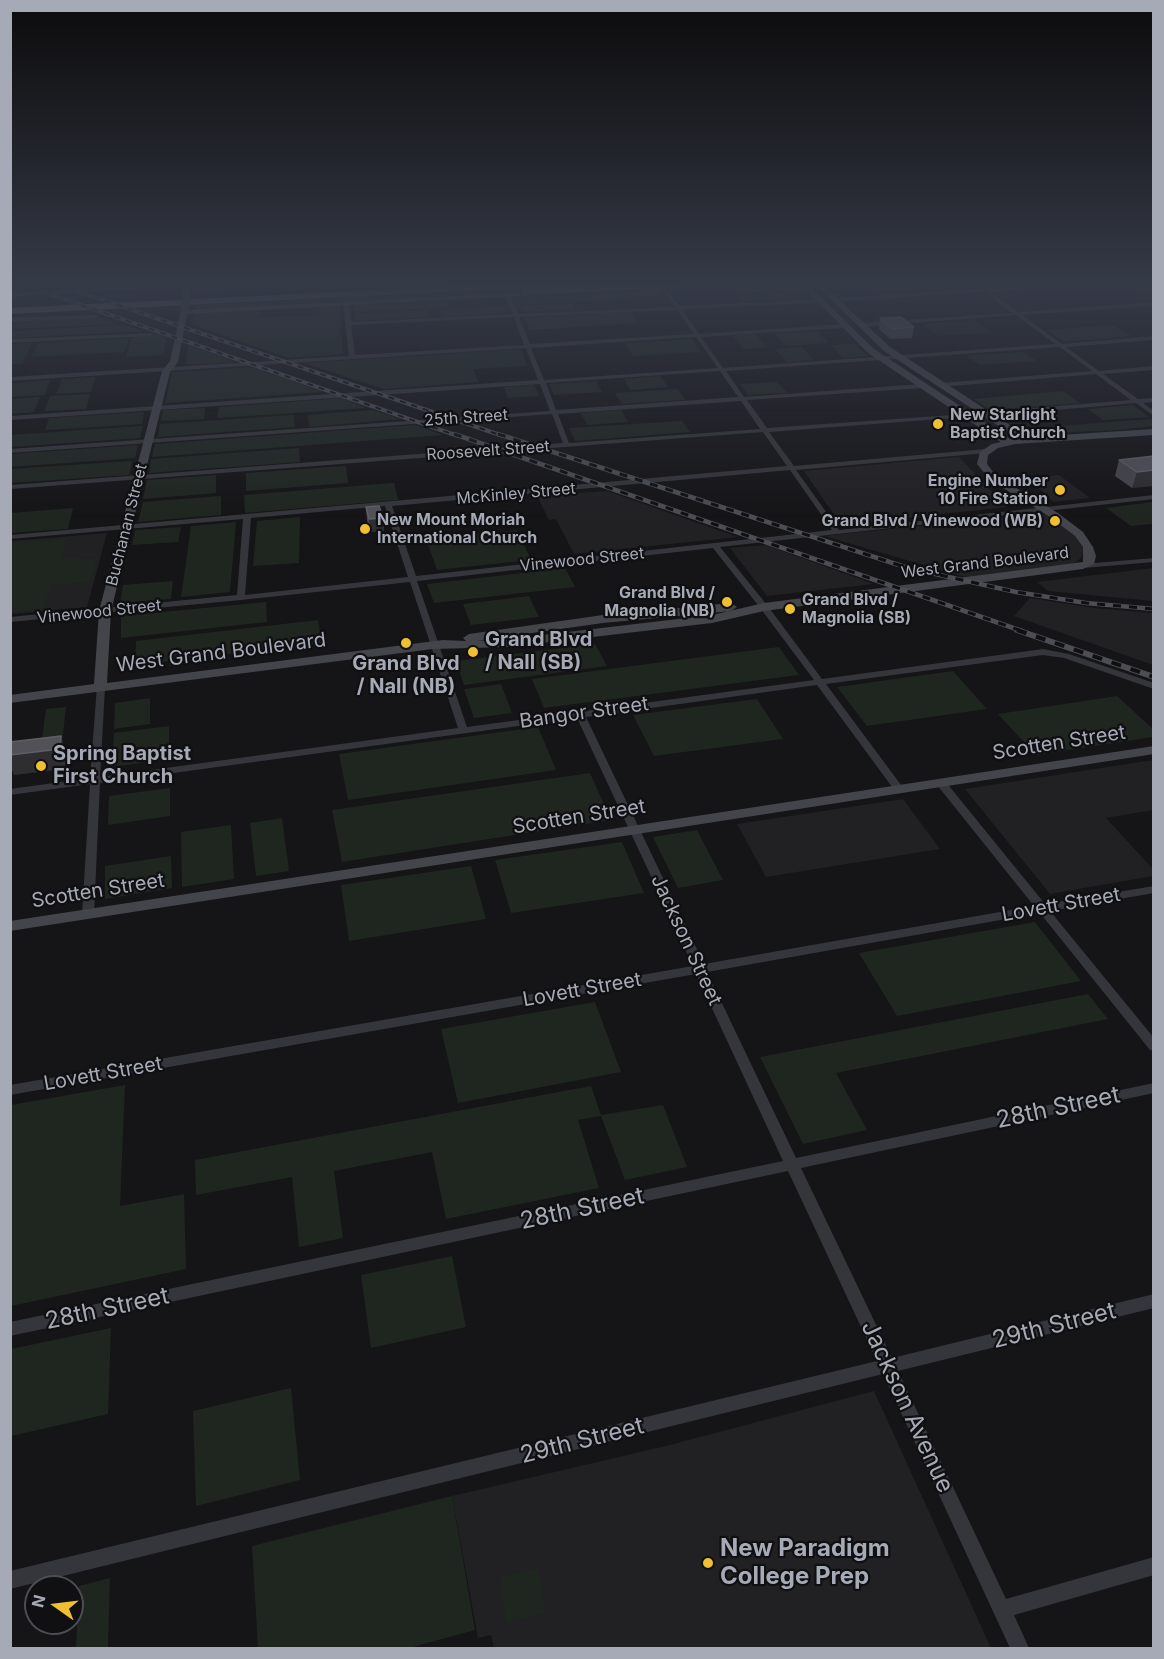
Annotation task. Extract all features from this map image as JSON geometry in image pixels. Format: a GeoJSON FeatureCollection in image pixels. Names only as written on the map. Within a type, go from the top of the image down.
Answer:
{"type":"FeatureCollection","features":[{"type":"Feature","properties":{"kind":"main road","name":"Buchanan Street"},"geometry":{"type":"LineString","coordinates":[[100,688],[105,611],[156,408],[167,369],[174,362]]}},
{"type":"Feature","properties":{"kind":"main road"},"geometry":{"type":"LineString","coordinates":[[887,362],[1008,442]]}},
{"type":"Feature","properties":{"kind":"main road"},"geometry":{"type":"LineString","coordinates":[[907,362],[1026,440]]}},
{"type":"Feature","properties":{"kind":"main road"},"geometry":{"type":"LineString","coordinates":[[894,367],[900,364],[911,365]]}},
{"type":"Feature","properties":{"kind":"main road"},"geometry":{"type":"LineString","coordinates":[[937,396],[949,397],[953,394]]}},
{"type":"Feature","properties":{"kind":"main road"},"geometry":{"type":"LineString","coordinates":[[951,405],[968,403]]}},
{"type":"Feature","properties":{"kind":"main road"},"geometry":{"type":"LineString","coordinates":[[986,451],[1008,442],[1154,432]]}},
{"type":"Feature","properties":{"kind":"main road","name":"West Grand Boulevard"},"geometry":{"type":"LineString","coordinates":[[436,646],[481,645],[712,619],[764,607],[1088,564],[1090,556],[1085,542],[1072,529],[1044,509],[1013,492],[988,473],[981,459],[986,451]]}},
{"type":"Feature","properties":{"kind":"main road","name":"West Grand Boulevard"},"geometry":{"type":"LineString","coordinates":[[10,699],[436,646],[495,633],[600,620],[704,608],[764,607]]}},
{"type":"Feature","properties":{"kind":"main road","name":"Scotten Street"},"geometry":{"type":"LineString","coordinates":[[11,926],[1154,750]]}},
{"type":"Feature","properties":{"kind":"street"},"geometry":{"type":"LineString","coordinates":[[10,379],[268,362]]}},
{"type":"Feature","properties":{"kind":"street"},"geometry":{"type":"LineString","coordinates":[[534,362],[567,446]]}},
{"type":"Feature","properties":{"kind":"street"},"geometry":{"type":"LineString","coordinates":[[718,362],[837,532]]}},
{"type":"Feature","properties":{"kind":"street"},"geometry":{"type":"LineString","coordinates":[[10,418],[828,362]]}},
{"type":"Feature","properties":{"kind":"street"},"geometry":{"type":"LineString","coordinates":[[1083,362],[1154,414]]}},
{"type":"Feature","properties":{"kind":"street"},"geometry":{"type":"LineString","coordinates":[[940,385],[1154,368]]}},
{"type":"Feature","properties":{"kind":"street","name":"25th Street"},"geometry":{"type":"LineString","coordinates":[[10,451],[922,386]]}},
{"type":"Feature","properties":{"kind":"street"},"geometry":{"type":"LineString","coordinates":[[985,414],[1154,400]]}},
{"type":"Feature","properties":{"kind":"street","name":"Roosevelt Street"},"geometry":{"type":"LineString","coordinates":[[10,487],[966,415]]}},
{"type":"Feature","properties":{"kind":"street","name":"McKinley Street"},"geometry":{"type":"LineString","coordinates":[[10,537],[247,518],[986,451]]}},
{"type":"Feature","properties":{"kind":"street","name":"Vinewood Street"},"geometry":{"type":"LineString","coordinates":[[10,620],[241,598],[1154,497]]}},
{"type":"Feature","properties":{"kind":"street"},"geometry":{"type":"LineString","coordinates":[[388,505],[463,729]]}},
{"type":"Feature","properties":{"kind":"street"},"geometry":{"type":"LineString","coordinates":[[241,598],[247,518]]}},
{"type":"Feature","properties":{"kind":"street"},"geometry":{"type":"LineString","coordinates":[[716,546],[899,789]]}},
{"type":"Feature","properties":{"kind":"street"},"geometry":{"type":"LineString","coordinates":[[1083,566],[1154,560]]}},
{"type":"Feature","properties":{"kind":"street"},"geometry":{"type":"LineString","coordinates":[[600,620],[606,631]]}},
{"type":"Feature","properties":{"kind":"street","name":"Bangor Street"},"geometry":{"type":"LineString","coordinates":[[10,792],[1043,652],[1066,656],[1154,686]]}},
{"type":"Feature","properties":{"kind":"street","name":"Buchanan Street"},"geometry":{"type":"LineString","coordinates":[[88,914],[100,688]]}},
{"type":"Feature","properties":{"kind":"street","name":"Jackson Street"},"geometry":{"type":"LineString","coordinates":[[580,714],[793,1166]]}},
{"type":"Feature","properties":{"kind":"street"},"geometry":{"type":"LineString","coordinates":[[941,783],[1154,1047]]}},
{"type":"Feature","properties":{"kind":"street","name":"Lovett Street"},"geometry":{"type":"LineString","coordinates":[[10,1090],[1154,889]]}},
{"type":"Feature","properties":{"kind":"street"},"geometry":{"type":"LineString","coordinates":[[10,931],[11,926]]}},
{"type":"Feature","properties":{"kind":"street","name":"28th Street"},"geometry":{"type":"LineString","coordinates":[[10,1329],[793,1166],[1154,1088]]}},
{"type":"Feature","properties":{"kind":"street","name":"Jackson Avenue"},"geometry":{"type":"LineString","coordinates":[[793,1166],[1020,1648]]}},
{"type":"Feature","properties":{"kind":"street","name":"29th Street"},"geometry":{"type":"LineString","coordinates":[[10,1580],[1154,1301]]}},
{"type":"Feature","properties":{"kind":"street"},"geometry":{"type":"LineString","coordinates":[[1002,1609],[1154,1566]]}},
{"type":"Feature","properties":{"kind":"shaded area"},"geometry":{"type":"Polygon","coordinates":[[[186,362],[229,362],[186,365],[186,362]]]}},
{"type":"Feature","properties":{"kind":"shaded area"},"geometry":{"type":"Polygon","coordinates":[[[526,362],[527,366],[473,369],[478,382],[384,389],[304,363],[526,362]]]}},
{"type":"Feature","properties":{"kind":"shaded area"},"geometry":{"type":"Polygon","coordinates":[[[976,362],[1016,362],[979,365],[976,362]]]}},
{"type":"Feature","properties":{"kind":"shaded area"},"geometry":{"type":"Polygon","coordinates":[[[251,367],[324,392],[165,403],[172,372],[251,367]]]}},
{"type":"Feature","properties":{"kind":"shaded area"},"geometry":{"type":"Polygon","coordinates":[[[660,376],[668,387],[630,390],[624,379],[660,376]]]}},
{"type":"Feature","properties":{"kind":"shaded area"},"geometry":{"type":"Polygon","coordinates":[[[95,377],[91,392],[56,394],[62,379],[95,377]]]}},
{"type":"Feature","properties":{"kind":"shaded area"},"geometry":{"type":"Polygon","coordinates":[[[50,380],[45,395],[11,397],[11,383],[50,380]]]}},
{"type":"Feature","properties":{"kind":"shaded area"},"geometry":{"type":"Polygon","coordinates":[[[596,381],[602,392],[554,395],[549,384],[596,381]]]}},
{"type":"Feature","properties":{"kind":"shaded area"},"geometry":{"type":"Polygon","coordinates":[[[777,382],[787,393],[748,395],[740,384],[777,382]]]}},
{"type":"Feature","properties":{"kind":"shaded area"},"geometry":{"type":"Polygon","coordinates":[[[534,385],[539,396],[508,398],[504,387],[534,385]]]}},
{"type":"Feature","properties":{"kind":"shaded area"},"geometry":{"type":"Polygon","coordinates":[[[678,389],[685,400],[622,404],[615,393],[678,389]]]}},
{"type":"Feature","properties":{"kind":"shaded area"},"geometry":{"type":"Polygon","coordinates":[[[1063,391],[1080,403],[990,410],[974,399],[1063,391]]]}},
{"type":"Feature","properties":{"kind":"shaded area"},"geometry":{"type":"Polygon","coordinates":[[[90,394],[86,409],[44,411],[50,396],[90,394]]]}},
{"type":"Feature","properties":{"kind":"shaded area"},"geometry":{"type":"Polygon","coordinates":[[[40,397],[34,412],[11,414],[11,399],[40,397]]]}},
{"type":"Feature","properties":{"kind":"shaded area"},"geometry":{"type":"Polygon","coordinates":[[[343,398],[366,408],[217,418],[219,407],[343,398]]]}},
{"type":"Feature","properties":{"kind":"shaded area"},"geometry":{"type":"Polygon","coordinates":[[[1133,405],[1149,417],[1103,420],[1088,409],[1133,405]]]}},
{"type":"Feature","properties":{"kind":"shaded area"},"geometry":{"type":"Polygon","coordinates":[[[205,408],[204,419],[161,421],[163,410],[205,408]]]}},
{"type":"Feature","properties":{"kind":"shaded area"},"geometry":{"type":"Polygon","coordinates":[[[373,410],[401,419],[309,427],[308,415],[373,410]]]}},
{"type":"Feature","properties":{"kind":"shaded area"},"geometry":{"type":"Polygon","coordinates":[[[621,410],[628,422],[587,425],[581,413],[621,410]]]}},
{"type":"Feature","properties":{"kind":"shaded area"},"geometry":{"type":"Polygon","coordinates":[[[144,412],[142,424],[45,430],[49,418],[144,412]]]}},
{"type":"Feature","properties":{"kind":"shaded area"},"geometry":{"type":"Polygon","coordinates":[[[294,415],[295,427],[158,437],[160,424],[294,415]]]}},
{"type":"Feature","properties":{"kind":"shaded area"},"geometry":{"type":"Polygon","coordinates":[[[1151,419],[1153,426],[1118,430],[1031,434],[1020,429],[1151,419]]]}},
{"type":"Feature","properties":{"kind":"shaded area"},"geometry":{"type":"Polygon","coordinates":[[[682,421],[690,432],[575,441],[569,428],[682,421]]]}},
{"type":"Feature","properties":{"kind":"shaded area"},"geometry":{"type":"Polygon","coordinates":[[[415,425],[443,435],[152,457],[155,444],[415,425]]]}},
{"type":"Feature","properties":{"kind":"shaded area"},"geometry":{"type":"Polygon","coordinates":[[[143,426],[140,438],[11,447],[11,435],[143,426]]]}},
{"type":"Feature","properties":{"kind":"shaded area"},"geometry":{"type":"Polygon","coordinates":[[[138,445],[135,458],[11,467],[11,454],[138,445]]]}},
{"type":"Feature","properties":{"kind":"shaded area"},"geometry":{"type":"Polygon","coordinates":[[[299,448],[300,462],[149,473],[151,459],[299,448]]]}},
{"type":"Feature","properties":{"kind":"shaded area"},"geometry":{"type":"Polygon","coordinates":[[[959,457],[1007,507],[841,525],[804,471],[959,457]]]}},
{"type":"Feature","properties":{"kind":"shaded area"},"geometry":{"type":"Polygon","coordinates":[[[132,461],[129,475],[11,483],[11,469],[132,461]]]}},
{"type":"Feature","properties":{"kind":"shaded area"},"geometry":{"type":"Polygon","coordinates":[[[346,466],[348,483],[246,491],[246,473],[346,466]]]}},
{"type":"Feature","properties":{"kind":"shaded area"},"geometry":{"type":"Polygon","coordinates":[[[216,475],[216,493],[143,499],[147,480],[216,475]]]}},
{"type":"Feature","properties":{"kind":"shaded area"},"geometry":{"type":"Polygon","coordinates":[[[1059,475],[1090,498],[1053,502],[1029,478],[1059,475]]]}},
{"type":"Feature","properties":{"kind":"shaded area"},"geometry":{"type":"Polygon","coordinates":[[[394,483],[398,500],[245,513],[244,495],[394,483]]]}},
{"type":"Feature","properties":{"kind":"shaded area"},"geometry":{"type":"Polygon","coordinates":[[[607,491],[738,537],[574,554],[556,519],[549,520],[537,496],[607,491]]]}},
{"type":"Feature","properties":{"kind":"shaded area"},"geometry":{"type":"Polygon","coordinates":[[[221,496],[221,515],[138,522],[143,502],[221,496]]]}},
{"type":"Feature","properties":{"kind":"shaded area"},"geometry":{"type":"Polygon","coordinates":[[[1153,502],[1153,524],[1131,526],[1106,508],[1153,502]]]}},
{"type":"Feature","properties":{"kind":"shaded area"},"geometry":{"type":"Polygon","coordinates":[[[73,508],[68,529],[11,533],[11,513],[73,508]]]}},
{"type":"Feature","properties":{"kind":"shaded area"},"geometry":{"type":"Polygon","coordinates":[[[1041,513],[1051,516],[1076,537],[1084,549],[1081,558],[1075,563],[968,578],[824,536],[1041,513]]]}},
{"type":"Feature","properties":{"kind":"shaded area"},"geometry":{"type":"Polygon","coordinates":[[[300,517],[299,563],[253,566],[257,521],[300,517]]]}},
{"type":"Feature","properties":{"kind":"shaded area"},"geometry":{"type":"Polygon","coordinates":[[[236,522],[230,592],[181,597],[191,526],[236,522]]]}},
{"type":"Feature","properties":{"kind":"shaded area"},"geometry":{"type":"Polygon","coordinates":[[[181,527],[178,542],[132,545],[135,530],[181,527]]]}},
{"type":"Feature","properties":{"kind":"shaded area"},"geometry":{"type":"Polygon","coordinates":[[[517,530],[531,560],[437,570],[426,539],[517,530]]]}},
{"type":"Feature","properties":{"kind":"shaded area"},"geometry":{"type":"Polygon","coordinates":[[[107,533],[87,607],[11,614],[11,541],[107,533]]]}},
{"type":"Feature","properties":{"kind":"shaded area"},"geometry":{"type":"Polygon","coordinates":[[[66,538],[62,558],[97,559],[90,582],[51,585],[43,609],[11,612],[11,543],[66,538]]]}},
{"type":"Feature","properties":{"kind":"shaded area"},"geometry":{"type":"Polygon","coordinates":[[[766,545],[874,584],[767,596],[730,548],[766,545]]]}},
{"type":"Feature","properties":{"kind":"shaded area"},"geometry":{"type":"Polygon","coordinates":[[[565,568],[575,587],[434,603],[427,584],[565,568]]]}},
{"type":"Feature","properties":{"kind":"shaded area"},"geometry":{"type":"Polygon","coordinates":[[[1153,568],[1153,601],[1048,591],[1037,582],[1153,568]]]}},
{"type":"Feature","properties":{"kind":"shaded area"},"geometry":{"type":"Polygon","coordinates":[[[173,581],[171,599],[120,603],[123,585],[173,581]]]}},
{"type":"Feature","properties":{"kind":"shaded area"},"geometry":{"type":"Polygon","coordinates":[[[529,596],[539,617],[471,625],[463,604],[529,596]]]}},
{"type":"Feature","properties":{"kind":"shaded area"},"geometry":{"type":"Polygon","coordinates":[[[1030,598],[1094,608],[1153,613],[1153,665],[1014,616],[1030,598]]]}},
{"type":"Feature","properties":{"kind":"shaded area"},"geometry":{"type":"Polygon","coordinates":[[[266,602],[267,622],[121,638],[121,616],[266,602]]]}},
{"type":"Feature","properties":{"kind":"shaded area"},"geometry":{"type":"Polygon","coordinates":[[[318,620],[322,643],[135,665],[136,641],[318,620]]]}},
{"type":"Feature","properties":{"kind":"shaded area"},"geometry":{"type":"Polygon","coordinates":[[[595,644],[607,666],[464,685],[456,661],[595,644]]]}},
{"type":"Feature","properties":{"kind":"shaded area"},"geometry":{"type":"Polygon","coordinates":[[[779,647],[799,675],[544,708],[532,679],[779,647]]]}},
{"type":"Feature","properties":{"kind":"shaded area"},"geometry":{"type":"Polygon","coordinates":[[[953,671],[987,709],[867,726],[837,687],[953,671]]]}},
{"type":"Feature","properties":{"kind":"shaded area"},"geometry":{"type":"Polygon","coordinates":[[[501,684],[512,713],[474,718],[464,689],[501,684]]]}},
{"type":"Feature","properties":{"kind":"shaded area"},"geometry":{"type":"Polygon","coordinates":[[[1117,696],[1153,729],[1153,737],[1036,755],[998,714],[1117,696]]]}},
{"type":"Feature","properties":{"kind":"shaded area"},"geometry":{"type":"Polygon","coordinates":[[[150,698],[150,724],[114,729],[115,703],[150,698]]]}},
{"type":"Feature","properties":{"kind":"shaded area"},"geometry":{"type":"Polygon","coordinates":[[[757,699],[783,739],[654,756],[633,715],[757,699]]]}},
{"type":"Feature","properties":{"kind":"shaded area"},"geometry":{"type":"Polygon","coordinates":[[[66,707],[62,743],[41,746],[46,709],[66,707]]]}},
{"type":"Feature","properties":{"kind":"shaded area"},"geometry":{"type":"Polygon","coordinates":[[[169,726],[169,759],[112,767],[114,733],[169,726]]]}},
{"type":"Feature","properties":{"kind":"shaded area"},"geometry":{"type":"Polygon","coordinates":[[[538,727],[556,770],[348,800],[339,754],[538,727]]]}},
{"type":"Feature","properties":{"kind":"shaded area"},"geometry":{"type":"Polygon","coordinates":[[[1153,760],[1153,810],[1106,818],[1153,869],[1153,876],[1050,894],[965,789],[1153,760]]]}},
{"type":"Feature","properties":{"kind":"shaded area"},"geometry":{"type":"Polygon","coordinates":[[[590,773],[611,820],[342,862],[332,810],[590,773]]]}},
{"type":"Feature","properties":{"kind":"shaded area"},"geometry":{"type":"Polygon","coordinates":[[[170,788],[170,816],[108,825],[109,796],[170,788]]]}},
{"type":"Feature","properties":{"kind":"shaded area"},"geometry":{"type":"Polygon","coordinates":[[[903,799],[940,849],[766,877],[737,824],[903,799]]]}},
{"type":"Feature","properties":{"kind":"shaded area"},"geometry":{"type":"Polygon","coordinates":[[[282,818],[289,871],[256,876],[250,823],[282,818]]]}},
{"type":"Feature","properties":{"kind":"shaded area"},"geometry":{"type":"Polygon","coordinates":[[[231,825],[234,879],[182,887],[181,832],[231,825]]]}},
{"type":"Feature","properties":{"kind":"shaded area"},"geometry":{"type":"Polygon","coordinates":[[[697,830],[723,880],[678,888],[653,837],[697,830]]]}},
{"type":"Feature","properties":{"kind":"shaded area"},"geometry":{"type":"Polygon","coordinates":[[[622,842],[644,893],[511,913],[495,860],[622,842]]]}},
{"type":"Feature","properties":{"kind":"shaded area"},"geometry":{"type":"Polygon","coordinates":[[[171,856],[172,888],[105,899],[105,866],[171,856]]]}},
{"type":"Feature","properties":{"kind":"shaded area"},"geometry":{"type":"Polygon","coordinates":[[[471,866],[486,919],[349,941],[341,885],[471,866]]]}},
{"type":"Feature","properties":{"kind":"shaded area"},"geometry":{"type":"Polygon","coordinates":[[[1035,922],[1081,981],[897,1016],[859,953],[1035,922]]]}},
{"type":"Feature","properties":{"kind":"shaded area"},"geometry":{"type":"Polygon","coordinates":[[[1088,994],[1108,1019],[836,1073],[867,1130],[803,1144],[760,1057],[1088,994]]]}},
{"type":"Feature","properties":{"kind":"shaded area"},"geometry":{"type":"Polygon","coordinates":[[[595,1002],[621,1072],[458,1103],[441,1029],[595,1002]]]}},
{"type":"Feature","properties":{"kind":"shaded area"},"geometry":{"type":"Polygon","coordinates":[[[125,1085],[120,1206],[184,1194],[186,1269],[11,1306],[11,1105],[125,1085]]]}},
{"type":"Feature","properties":{"kind":"shaded area"},"geometry":{"type":"Polygon","coordinates":[[[591,1086],[601,1115],[663,1105],[687,1167],[625,1180],[601,1116],[578,1120],[599,1188],[446,1219],[432,1152],[334,1171],[343,1238],[299,1247],[292,1177],[196,1195],[195,1160],[591,1086]]]}},
{"type":"Feature","properties":{"kind":"shaded area"},"geometry":{"type":"Polygon","coordinates":[[[452,1256],[466,1327],[371,1348],[361,1275],[452,1256]]]}},
{"type":"Feature","properties":{"kind":"shaded area"},"geometry":{"type":"Polygon","coordinates":[[[111,1328],[108,1414],[11,1436],[11,1349],[111,1328]]]}},
{"type":"Feature","properties":{"kind":"shaded area"},"geometry":{"type":"Polygon","coordinates":[[[291,1388],[300,1480],[196,1506],[193,1411],[291,1388]]]}},
{"type":"Feature","properties":{"kind":"shaded area","name":"New Paradigm College Prep"},"geometry":{"type":"Polygon","coordinates":[[[874,1391],[991,1648],[494,1648],[491,1635],[478,1638],[452,1496],[666,1446],[874,1391]]]}},
{"type":"Feature","properties":{"kind":"shaded area"},"geometry":{"type":"Polygon","coordinates":[[[452,1496],[475,1630],[409,1648],[258,1648],[252,1546],[452,1496]]]}},
{"type":"Feature","properties":{"kind":"shaded area"},"geometry":{"type":"Polygon","coordinates":[[[538,1568],[546,1612],[506,1622],[500,1577],[538,1568]]]}},
{"type":"Feature","properties":{"kind":"shaded area"},"geometry":{"type":"Polygon","coordinates":[[[110,1578],[108,1648],[76,1648],[77,1635],[84,1635],[84,1585],[110,1578]]]}},
{"type":"Feature","properties":{"kind":"building"},"geometry":{"type":"Polygon","coordinates":[[[1154,456],[1154,470],[1137,472],[1119,460],[1154,456]]]}},
{"type":"Feature","properties":{"kind":"building"},"geometry":{"type":"Polygon","coordinates":[[[379,506],[383,518],[369,519],[366,507],[379,506]]]}},
{"type":"Feature","properties":{"kind":"building"},"geometry":{"type":"Polygon","coordinates":[[[61,736],[60,749],[10,755],[10,742],[61,736]]]}},
{"type":"Feature","properties":{"kind":"railway"},"geometry":{"type":"LineString","coordinates":[[247,362],[458,436]]}},
{"type":"Feature","properties":{"kind":"railway"},"geometry":{"type":"LineString","coordinates":[[287,362],[503,436]]}},
{"type":"Feature","properties":{"kind":"railway"},"geometry":{"type":"LineString","coordinates":[[454,434],[1022,631]]}},
{"type":"Feature","properties":{"kind":"railway"},"geometry":{"type":"LineString","coordinates":[[498,434],[908,568],[1016,592],[1086,603],[1154,609]]}},
{"type":"Feature","properties":{"kind":"railway"},"geometry":{"type":"LineString","coordinates":[[1017,630],[1154,677]]}},
{"type":"Feature","properties":{"kind":"place","name":"New Starlight Baptist Church"},"geometry":{"type":"Point","coordinates":[938,424]}},
{"type":"Feature","properties":{"kind":"place","name":"Engine Number 10 Fire Station"},"geometry":{"type":"Point","coordinates":[1060,490]}},
{"type":"Feature","properties":{"kind":"place","name":"Grand Blvd / Vinewood (WB)"},"geometry":{"type":"Point","coordinates":[1055,521]}},
{"type":"Feature","properties":{"kind":"place","name":"New Mount Moriah International Church"},"geometry":{"type":"Point","coordinates":[365,529]}},
{"type":"Feature","properties":{"kind":"place","name":"Grand Blvd / Magnolia (NB)"},"geometry":{"type":"Point","coordinates":[727,602]}},
{"type":"Feature","properties":{"kind":"place","name":"Grand Blvd / Magnolia (SB)"},"geometry":{"type":"Point","coordinates":[790,609]}},
{"type":"Feature","properties":{"kind":"place","name":"Grand Blvd / Nall (NB)"},"geometry":{"type":"Point","coordinates":[406,643]}},
{"type":"Feature","properties":{"kind":"place","name":"Grand Blvd / Nall (SB)"},"geometry":{"type":"Point","coordinates":[473,652]}},
{"type":"Feature","properties":{"kind":"place","name":"Spring Baptist First Church"},"geometry":{"type":"Point","coordinates":[41,766]}},
{"type":"Feature","properties":{"kind":"place","name":"New Paradigm College Prep"},"geometry":{"type":"Point","coordinates":[708,1563]}}]}
